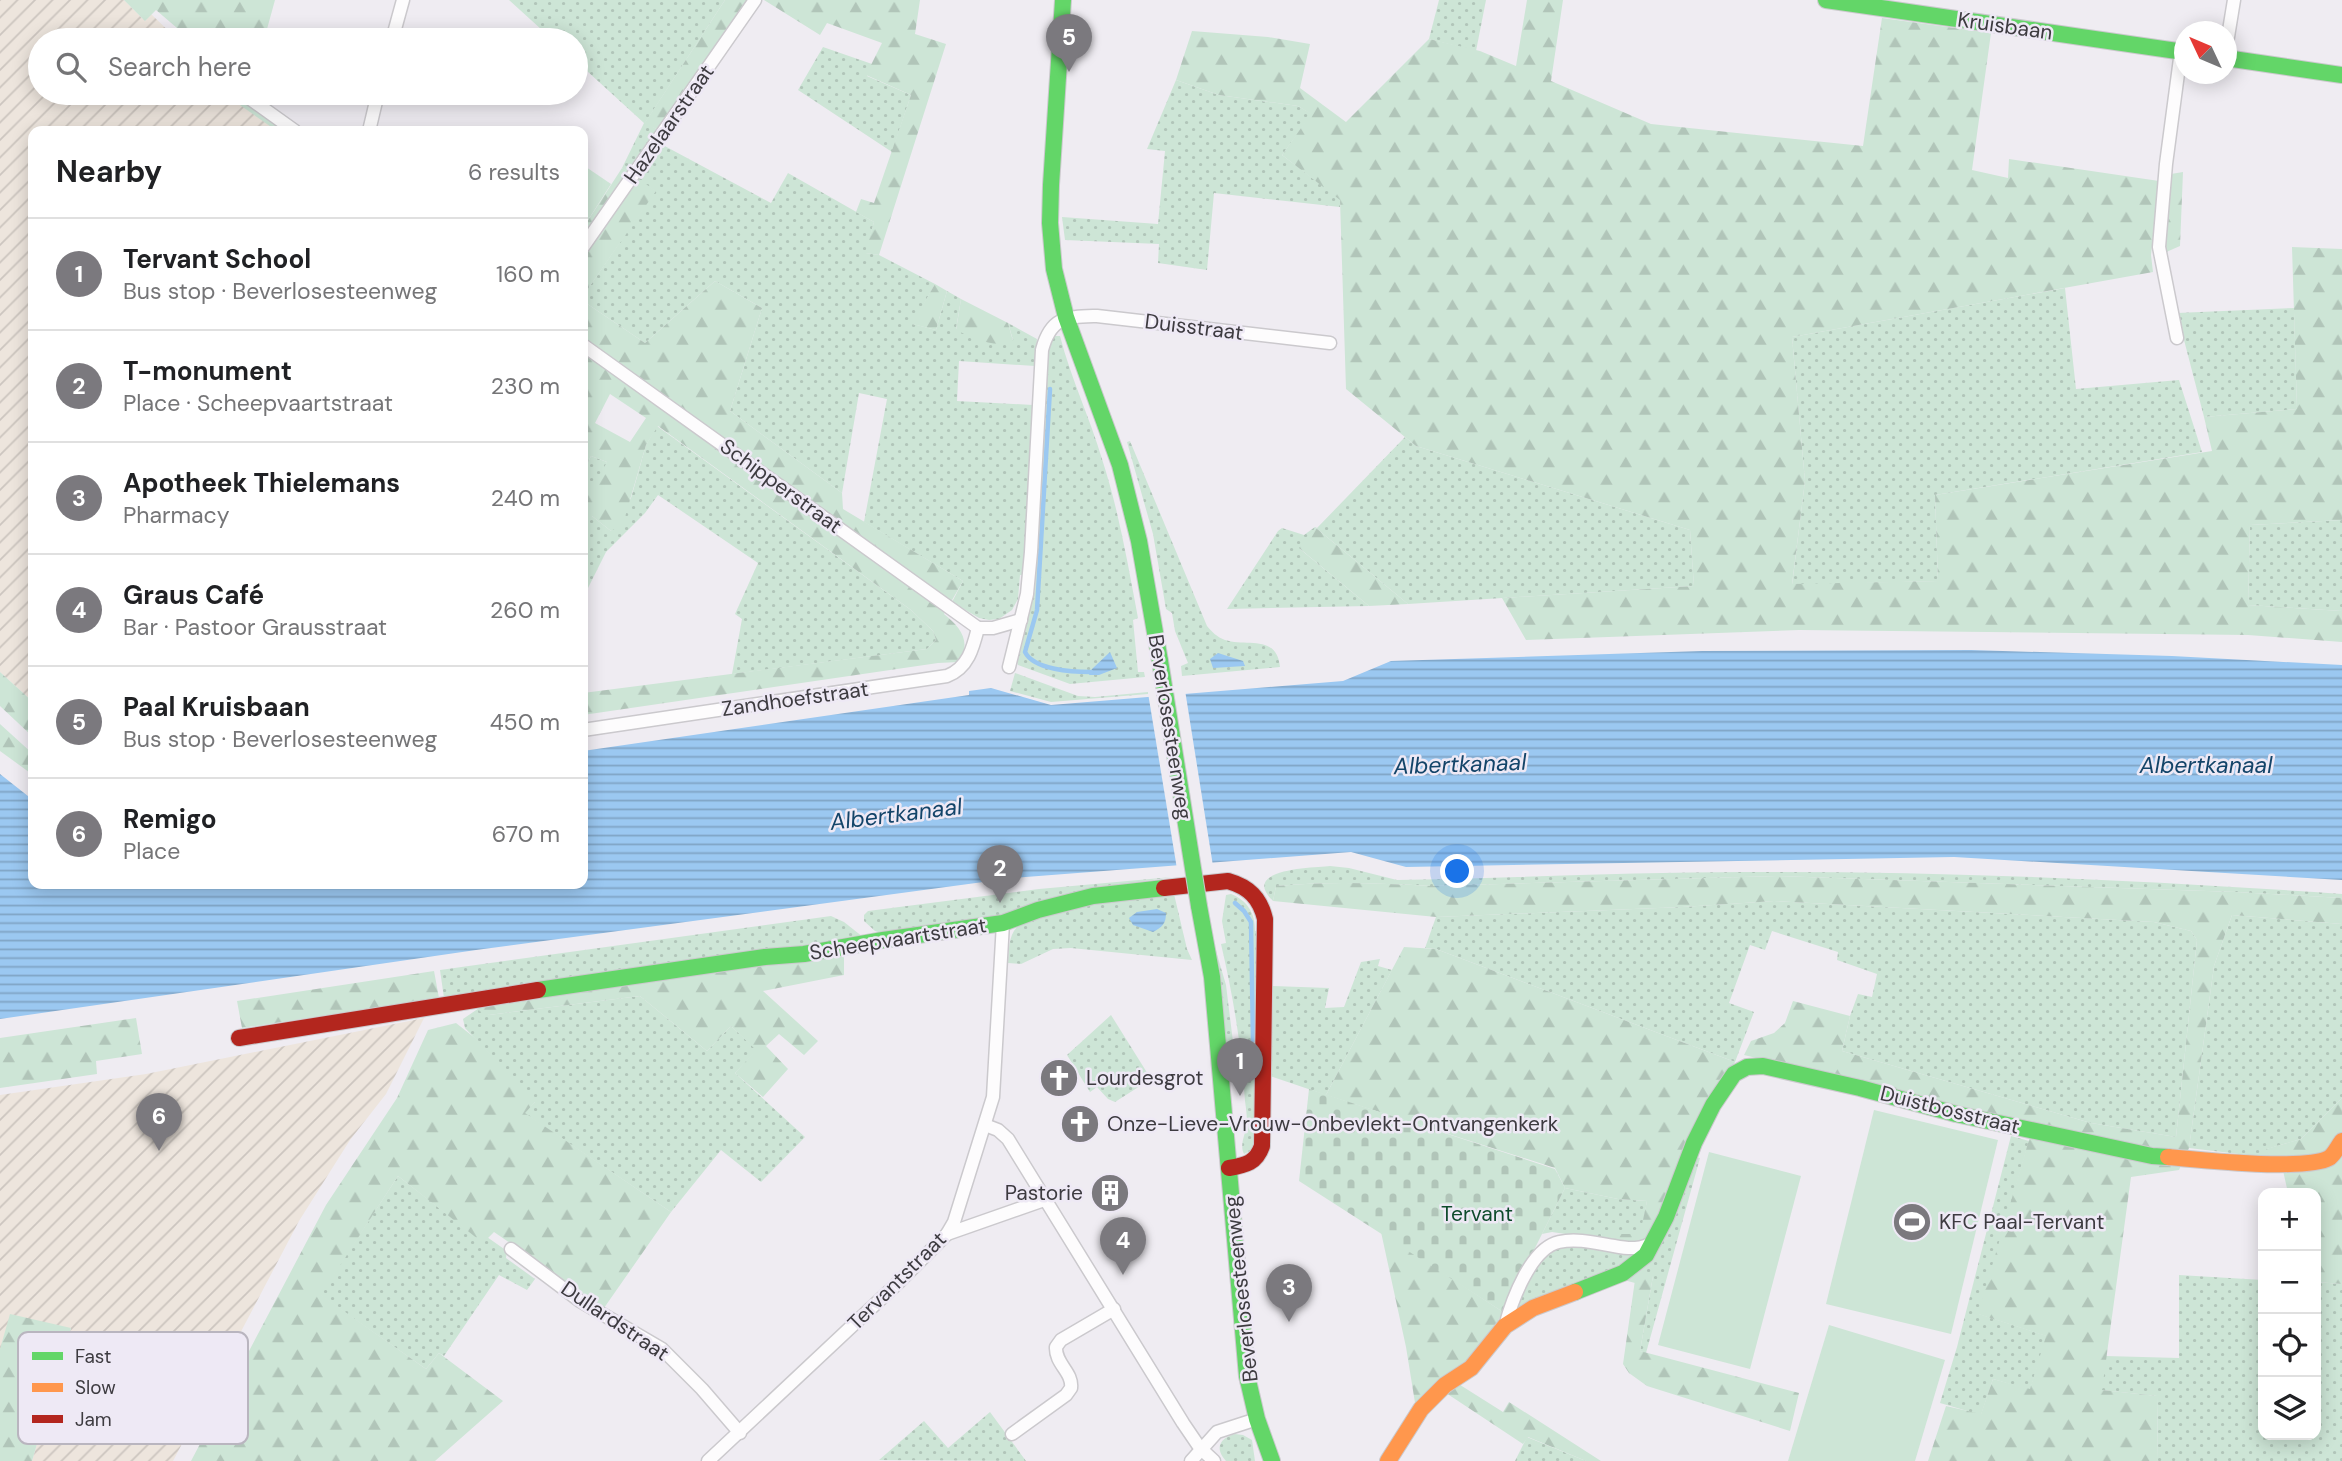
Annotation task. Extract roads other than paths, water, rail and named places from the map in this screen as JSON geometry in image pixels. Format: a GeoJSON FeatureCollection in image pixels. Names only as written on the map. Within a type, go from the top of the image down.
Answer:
{"type":"FeatureCollection","features":[{"type":"Feature","properties":{"kind":"street"},"geometry":{"type":"LineString","coordinates":[[395,28],[403,0]]}},
{"type":"Feature","properties":{"kind":"street","name":"Hazelaarstraat"},"geometry":{"type":"LineString","coordinates":[[588,240],[755,0]]}},
{"type":"Feature","properties":{"kind":"street","name":"Beverlosesteenweg"},"geometry":{"type":"LineString","coordinates":[[1063,0],[1050,223],[1054,269],[1066,317],[1120,465],[1139,541],[1212,977],[1247,1376],[1257,1419],[1272,1461]]}},
{"type":"Feature","properties":{"kind":"street","name":"Kruisbaan"},"geometry":{"type":"LineString","coordinates":[[1826,0],[2174,50]]}},
{"type":"Feature","properties":{"kind":"street"},"geometry":{"type":"LineString","coordinates":[[2231,21],[2234,0]]}},
{"type":"Feature","properties":{"kind":"street"},"geometry":{"type":"LineString","coordinates":[[2237,59],[2342,75]]}},
{"type":"Feature","properties":{"kind":"street"},"geometry":{"type":"LineString","coordinates":[[2177,338],[2159,247],[2166,164],[2178,84]]}},
{"type":"Feature","properties":{"kind":"street"},"geometry":{"type":"LineString","coordinates":[[259,105],[288,126]]}},
{"type":"Feature","properties":{"kind":"street"},"geometry":{"type":"LineString","coordinates":[[370,126],[375,105]]}},
{"type":"Feature","properties":{"kind":"street","name":"Duisstraat"},"geometry":{"type":"LineString","coordinates":[[1066,317],[1097,316],[1326,342]]}},
{"type":"Feature","properties":{"kind":"street"},"geometry":{"type":"LineString","coordinates":[[1009,667],[1027,594],[1041,350],[1045,337],[1066,317]]}},
{"type":"Feature","properties":{"kind":"street","name":"Schipperstraat"},"geometry":{"type":"LineString","coordinates":[[588,349],[978,628]]}},
{"type":"Feature","properties":{"kind":"street"},"geometry":{"type":"LineString","coordinates":[[978,628],[993,628],[1021,620]]}},
{"type":"Feature","properties":{"kind":"street","name":"Zandhoefstraat"},"geometry":{"type":"LineString","coordinates":[[588,729],[947,676],[955,673],[967,660],[978,628]]}},
{"type":"Feature","properties":{"kind":"street","name":"Scheepvaartstraat"},"geometry":{"type":"LineString","coordinates":[[239,1038],[456,1002],[765,957],[804,954],[1003,923],[1038,910],[1093,896],[1228,881],[1239,883],[1258,897],[1264,908],[1266,928],[1262,1146],[1258,1157],[1252,1163],[1229,1168]]}},
{"type":"Feature","properties":{"kind":"street","name":"Tervantstraat"},"geometry":{"type":"LineString","coordinates":[[708,1461],[947,1234],[954,1222],[993,1097],[1003,923]]}},
{"type":"Feature","properties":{"kind":"street","name":"Duistbosstraat"},"geometry":{"type":"LineString","coordinates":[[1655,1240],[1694,1143],[1713,1105],[1734,1074],[1747,1067],[1763,1066],[1956,1114],[2152,1156],[2243,1163],[2314,1163],[2331,1157],[2342,1141]]}},
{"type":"Feature","properties":{"kind":"street"},"geometry":{"type":"LineString","coordinates":[[985,1125],[998,1130],[1008,1139],[1200,1448],[1214,1461]]}},
{"type":"Feature","properties":{"kind":"street"},"geometry":{"type":"LineString","coordinates":[[947,1234],[1047,1199]]}},
{"type":"Feature","properties":{"kind":"street"},"geometry":{"type":"LineString","coordinates":[[1505,1326],[1519,1288],[1534,1261],[1550,1245],[1579,1240],[1631,1249],[1644,1248],[1655,1240]]}},
{"type":"Feature","properties":{"kind":"street"},"geometry":{"type":"LineString","coordinates":[[1388,1461],[1421,1409],[1445,1385],[1471,1368],[1505,1326],[1533,1308],[1623,1273],[1646,1255],[1655,1240]]}},
{"type":"Feature","properties":{"kind":"street","name":"Dullardstraat"},"geometry":{"type":"LineString","coordinates":[[511,1249],[580,1301],[662,1349],[740,1433]]}},
{"type":"Feature","properties":{"kind":"street"},"geometry":{"type":"LineString","coordinates":[[1012,1434],[1066,1395],[1071,1388],[1070,1376],[1055,1353],[1061,1340],[1114,1309]]}},
{"type":"Feature","properties":{"kind":"street"},"geometry":{"type":"LineString","coordinates":[[1191,1461],[1217,1432],[1257,1419]]}},
{"type":"Feature","properties":{"kind":"water","name":"Albertkanaal"},"geometry":{"type":"Polygon","coordinates":[[[1971,650],[2172,656],[2342,665],[2342,880],[1954,857],[1406,867],[1351,852],[1013,878],[476,950],[0,1019],[0,774],[28,796],[28,889],[588,889],[588,750],[969,695],[969,691],[991,688],[1051,705],[1343,681],[1391,661],[1702,651],[1971,650]]]}},
{"type":"Feature","properties":{"kind":"water"},"geometry":{"type":"Polygon","coordinates":[[[1110,652],[1117,668],[1099,675],[1089,675],[1092,669],[1110,652]]]}},
{"type":"Feature","properties":{"kind":"water"},"geometry":{"type":"Polygon","coordinates":[[[1218,653],[1243,661],[1245,666],[1213,668],[1210,659],[1218,653]]]}},
{"type":"Feature","properties":{"kind":"water"},"geometry":{"type":"Polygon","coordinates":[[[1157,909],[1166,913],[1166,917],[1163,925],[1153,932],[1133,925],[1129,918],[1137,912],[1157,909]]]}},
{"type":"Feature","properties":{"kind":"waterway"},"geometry":{"type":"LineString","coordinates":[[1050,389],[1037,610],[1025,652],[1037,663],[1045,666],[1091,672]]}},
{"type":"Feature","properties":{"kind":"waterway"},"geometry":{"type":"LineString","coordinates":[[1235,903],[1251,922],[1253,1040]]}},
{"type":"Feature","properties":{"kind":"place","name":"Paal Kruisbaan"},"geometry":{"type":"Point","coordinates":[1069,72]}},
{"type":"Feature","properties":{"kind":"place","name":"T-monument"},"geometry":{"type":"Point","coordinates":[1000,903]}},
{"type":"Feature","properties":{"kind":"place","name":"Lourdesgrot"},"geometry":{"type":"Point","coordinates":[1059,1078]}},
{"type":"Feature","properties":{"kind":"place","name":"Tervant School"},"geometry":{"type":"Point","coordinates":[1240,1096]}},
{"type":"Feature","properties":{"kind":"place","name":"Onze-Lieve-Vrouw-Onbevlekt-Ontvangenkerk"},"geometry":{"type":"Point","coordinates":[1080,1124]}},
{"type":"Feature","properties":{"kind":"place","name":"Remigo"},"geometry":{"type":"Point","coordinates":[159,1151]}},
{"type":"Feature","properties":{"kind":"place","name":"Pastorie"},"geometry":{"type":"Point","coordinates":[1110,1193]}},
{"type":"Feature","properties":{"kind":"place","name":"KFC Paal-Tervant"},"geometry":{"type":"Point","coordinates":[1912,1222]}},
{"type":"Feature","properties":{"kind":"place","name":"Graus Café"},"geometry":{"type":"Point","coordinates":[1123,1275]}},
{"type":"Feature","properties":{"kind":"place","name":"Apotheek Thielemans"},"geometry":{"type":"Point","coordinates":[1289,1322]}},
{"type":"Feature","properties":{"kind":"park label","name":"Tervant"},"geometry":{"type":"Point","coordinates":[1477,1214]}}]}
